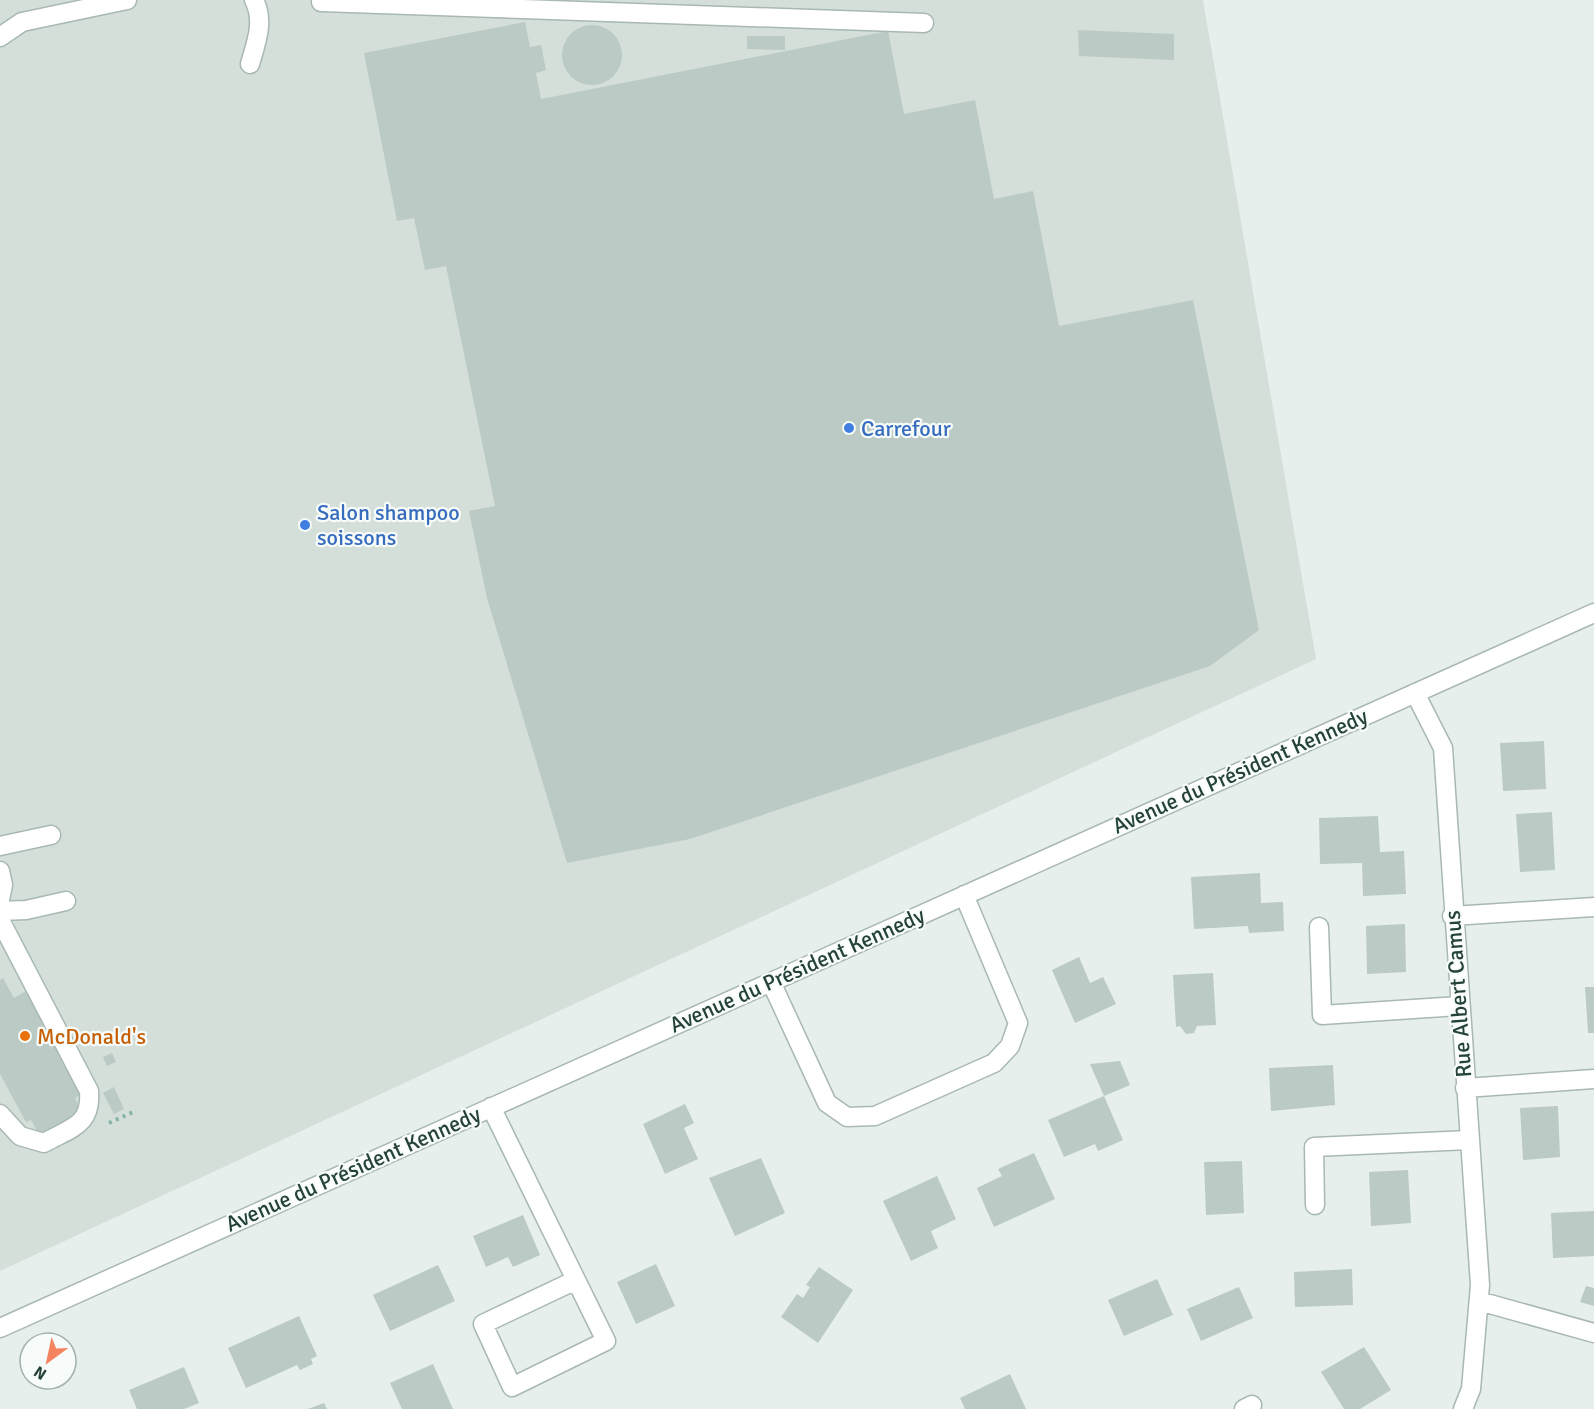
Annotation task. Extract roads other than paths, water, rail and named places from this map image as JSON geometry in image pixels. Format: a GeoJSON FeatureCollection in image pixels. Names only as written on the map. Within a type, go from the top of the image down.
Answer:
{"type":"FeatureCollection","features":[{"type":"Feature","properties":{"kind":"street"},"geometry":{"type":"LineString","coordinates":[[0,37],[22,22],[127,0]]}},
{"type":"Feature","properties":{"kind":"street"},"geometry":{"type":"LineString","coordinates":[[250,64],[258,34],[259,10],[254,0]]}},
{"type":"Feature","properties":{"kind":"street"},"geometry":{"type":"LineString","coordinates":[[321,2],[924,23]]}},
{"type":"Feature","properties":{"kind":"street","name":"Avenue du Président Kennedy"},"geometry":{"type":"LineString","coordinates":[[0,1328],[1594,613]]}},
{"type":"Feature","properties":{"kind":"street","name":"Rue Albert Camus"},"geometry":{"type":"LineString","coordinates":[[1415,693],[1443,748],[1452,916],[1479,1301],[1471,1389],[1463,1409]]}},
{"type":"Feature","properties":{"kind":"street"},"geometry":{"type":"LineString","coordinates":[[0,846],[51,835]]}},
{"type":"Feature","properties":{"kind":"street"},"geometry":{"type":"LineString","coordinates":[[0,871],[3,885],[0,900]]}},
{"type":"Feature","properties":{"kind":"street"},"geometry":{"type":"LineString","coordinates":[[771,982],[827,1103],[847,1117],[875,1116],[993,1063],[1010,1046],[1018,1023],[964,895]]}},
{"type":"Feature","properties":{"kind":"street"},"geometry":{"type":"LineString","coordinates":[[0,911],[26,910],[66,901]]}},
{"type":"Feature","properties":{"kind":"street"},"geometry":{"type":"LineString","coordinates":[[1452,916],[1594,907]]}},
{"type":"Feature","properties":{"kind":"street"},"geometry":{"type":"LineString","coordinates":[[0,920],[88,1091],[90,1105],[87,1116],[79,1123],[44,1143],[20,1136],[0,1114]]}},
{"type":"Feature","properties":{"kind":"street"},"geometry":{"type":"LineString","coordinates":[[1319,927],[1322,1015],[1459,1006]]}},
{"type":"Feature","properties":{"kind":"street"},"geometry":{"type":"LineString","coordinates":[[1465,1088],[1594,1079]]}},
{"type":"Feature","properties":{"kind":"street"},"geometry":{"type":"LineString","coordinates":[[491,1107],[606,1341],[512,1387],[483,1324],[576,1280]]}},
{"type":"Feature","properties":{"kind":"street"},"geometry":{"type":"LineString","coordinates":[[1315,1205],[1314,1147],[1469,1140]]}},
{"type":"Feature","properties":{"kind":"street"},"geometry":{"type":"LineString","coordinates":[[1479,1301],[1594,1333]]}},
{"type":"Feature","properties":{"kind":"place","name":"Carrefour"},"geometry":{"type":"Point","coordinates":[849,428]}},
{"type":"Feature","properties":{"kind":"place","name":"Salon shampoo soissons"},"geometry":{"type":"Point","coordinates":[305,525]}},
{"type":"Feature","properties":{"kind":"place","name":"McDonald's"},"geometry":{"type":"Point","coordinates":[25,1036]}}]}
